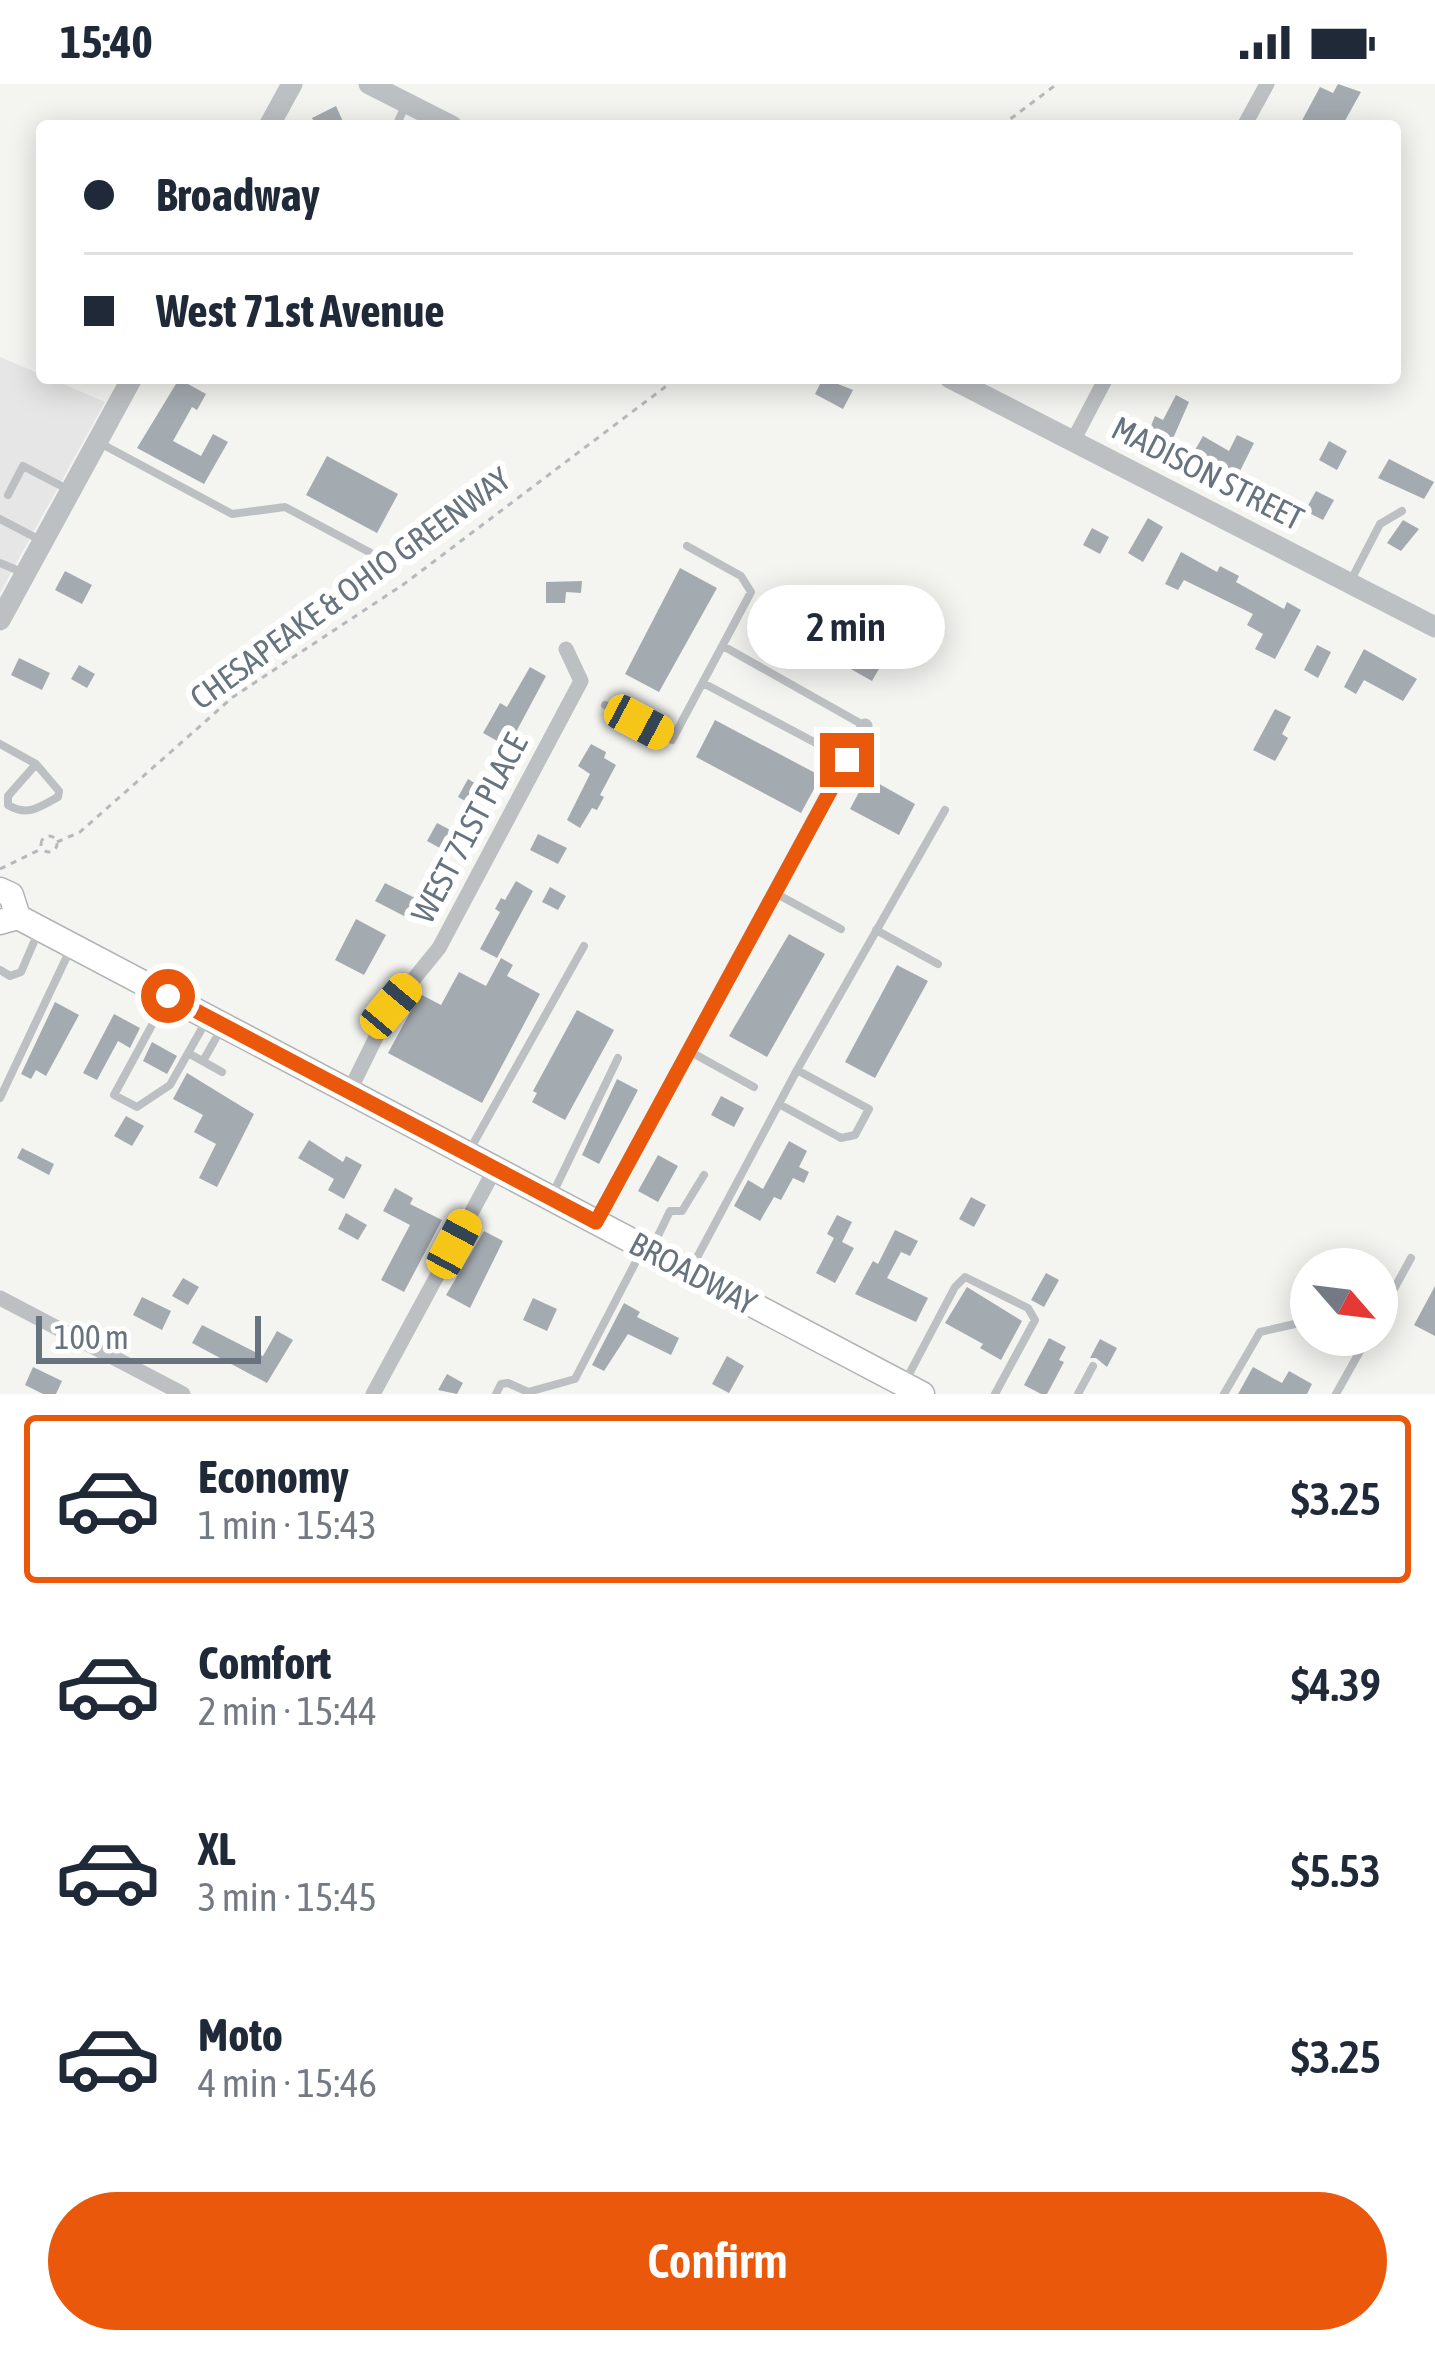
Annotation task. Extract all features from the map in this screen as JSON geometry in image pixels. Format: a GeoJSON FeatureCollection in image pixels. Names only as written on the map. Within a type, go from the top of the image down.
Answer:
{"type":"FeatureCollection","features":[{"type":"Feature","properties":{"kind":"main road","name":"BROADWAY"},"geometry":{"type":"LineString","coordinates":[[0,890],[10,895],[20,922],[72,945],[913,1389]]}},
{"type":"Feature","properties":{"kind":"street"},"geometry":{"type":"LineString","coordinates":[[272,120],[292,84]]}},
{"type":"Feature","properties":{"kind":"street"},"geometry":{"type":"LineString","coordinates":[[369,84],[440,120]]}},
{"type":"Feature","properties":{"kind":"street"},"geometry":{"type":"LineString","coordinates":[[1247,120],[1267,84]]}},
{"type":"Feature","properties":{"kind":"street"},"geometry":{"type":"LineString","coordinates":[[0,620],[129,384]]}},
{"type":"Feature","properties":{"kind":"street","name":"MADISON STREET"},"geometry":{"type":"LineString","coordinates":[[962,384],[1435,627]]}},
{"type":"Feature","properties":{"kind":"street"},"geometry":{"type":"LineString","coordinates":[[1073,441],[1103,384]]}},
{"type":"Feature","properties":{"kind":"street","name":"WEST 71ST PLACE"},"geometry":{"type":"LineString","coordinates":[[349,1091],[391,1006],[439,948],[580,681],[566,649]]}},
{"type":"Feature","properties":{"kind":"street"},"geometry":{"type":"LineString","coordinates":[[596,1222],[866,726]]}},
{"type":"Feature","properties":{"kind":"street"},"geometry":{"type":"LineString","coordinates":[[373,1394],[495,1168]]}},
{"type":"Feature","properties":{"kind":"street"},"geometry":{"type":"LineString","coordinates":[[0,1298],[183,1394]]}},
{"type":"Feature","properties":{"kind":"lane"},"geometry":{"type":"LineString","coordinates":[[399,120],[407,103]]}},
{"type":"Feature","properties":{"kind":"lane"},"geometry":{"type":"LineString","coordinates":[[97,442],[232,514],[285,507],[371,553]]}},
{"type":"Feature","properties":{"kind":"lane"},"geometry":{"type":"LineString","coordinates":[[8,495],[23,466],[70,490]]}},
{"type":"Feature","properties":{"kind":"lane"},"geometry":{"type":"LineString","coordinates":[[1349,583],[1380,524],[1402,511]]}},
{"type":"Feature","properties":{"kind":"lane"},"geometry":{"type":"LineString","coordinates":[[0,519],[43,542]]}},
{"type":"Feature","properties":{"kind":"lane"},"geometry":{"type":"LineString","coordinates":[[605,705],[672,740],[751,592],[741,576],[687,546]]}},
{"type":"Feature","properties":{"kind":"lane"},"geometry":{"type":"LineString","coordinates":[[0,563],[25,574]]}},
{"type":"Feature","properties":{"kind":"lane"},"geometry":{"type":"LineString","coordinates":[[723,646],[866,726]]}},
{"type":"Feature","properties":{"kind":"lane"},"geometry":{"type":"LineString","coordinates":[[703,683],[847,760]]}},
{"type":"Feature","properties":{"kind":"lane"},"geometry":{"type":"LineString","coordinates":[[0,743],[36,764],[57,787],[58,797],[20,812],[8,805],[8,796],[36,764]]}},
{"type":"Feature","properties":{"kind":"lane"},"geometry":{"type":"LineString","coordinates":[[690,1272],[778,1104],[946,810]]}},
{"type":"Feature","properties":{"kind":"lane"},"geometry":{"type":"LineString","coordinates":[[776,892],[841,929]]}},
{"type":"Feature","properties":{"kind":"lane"},"geometry":{"type":"LineString","coordinates":[[0,970],[10,976],[21,972],[20,922]]}},
{"type":"Feature","properties":{"kind":"lane"},"geometry":{"type":"LineString","coordinates":[[876,930],[938,964]]}},
{"type":"Feature","properties":{"kind":"lane"},"geometry":{"type":"LineString","coordinates":[[0,1098],[72,945]]}},
{"type":"Feature","properties":{"kind":"lane"},"geometry":{"type":"LineString","coordinates":[[467,1154],[584,946]]}},
{"type":"Feature","properties":{"kind":"lane"},"geometry":{"type":"LineString","coordinates":[[168,996],[114,1095],[137,1107],[170,1085],[188,1053],[216,1021]]}},
{"type":"Feature","properties":{"kind":"lane"},"geometry":{"type":"LineString","coordinates":[[203,1061],[216,1021]]}},
{"type":"Feature","properties":{"kind":"lane"},"geometry":{"type":"LineString","coordinates":[[689,1051],[754,1087]]}},
{"type":"Feature","properties":{"kind":"lane"},"geometry":{"type":"LineString","coordinates":[[188,1053],[222,1072]]}},
{"type":"Feature","properties":{"kind":"lane"},"geometry":{"type":"LineString","coordinates":[[551,1198],[618,1058]]}},
{"type":"Feature","properties":{"kind":"lane"},"geometry":{"type":"LineString","coordinates":[[778,1104],[841,1138],[855,1135],[869,1109],[797,1070]]}},
{"type":"Feature","properties":{"kind":"lane"},"geometry":{"type":"LineString","coordinates":[[496,1394],[501,1384],[527,1393],[575,1379],[670,1210],[682,1211],[704,1175]]}},
{"type":"Feature","properties":{"kind":"lane"},"geometry":{"type":"LineString","coordinates":[[1398,1282],[1411,1258]]}},
{"type":"Feature","properties":{"kind":"lane"},"geometry":{"type":"LineString","coordinates":[[913,1389],[955,1287],[965,1277],[1028,1308],[1035,1320],[995,1394]]}},
{"type":"Feature","properties":{"kind":"lane"},"geometry":{"type":"LineString","coordinates":[[1224,1394],[1260,1332],[1290,1325]]}},
{"type":"Feature","properties":{"kind":"lane"},"geometry":{"type":"LineString","coordinates":[[1336,1394],[1357,1356]]}},
{"type":"Feature","properties":{"kind":"lane"},"geometry":{"type":"LineString","coordinates":[[1078,1394],[1093,1366]]}},
{"type":"Feature","properties":{"kind":"path"},"geometry":{"type":"LineString","coordinates":[[1009,120],[1057,84]]}},
{"type":"Feature","properties":{"kind":"path","name":"CHESAPEAKE & OHIO GREENWAY"},"geometry":{"type":"LineString","coordinates":[[0,868],[43,848],[53,851],[57,842],[80,832],[233,697],[404,584],[669,384]]}},
{"type":"Feature","properties":{"kind":"path","name":"CHESAPEAKE & OHIO GREENWAY"},"geometry":{"type":"LineString","coordinates":[[43,848],[46,837],[57,842]]}},
{"type":"Feature","properties":{"kind":"shaded area"},"geometry":{"type":"Polygon","coordinates":[[[0,357],[36,372],[36,384],[63,384],[105,402],[0,593],[0,357]]]}},
{"type":"Feature","properties":{"kind":"building"},"geometry":{"type":"Polygon","coordinates":[[[1338,84],[1361,92],[1345,120],[1302,120],[1320,87],[1333,93],[1338,84]]]}},
{"type":"Feature","properties":{"kind":"building"},"geometry":{"type":"Polygon","coordinates":[[[336,106],[342,120],[313,120],[336,106]]]}},
{"type":"Feature","properties":{"kind":"building"},"geometry":{"type":"Polygon","coordinates":[[[176,384],[188,384],[206,394],[197,410],[192,407],[173,441],[201,456],[213,434],[228,442],[204,484],[137,448],[176,384]]]}},
{"type":"Feature","properties":{"kind":"building"},"geometry":{"type":"Polygon","coordinates":[[[820,384],[853,390],[843,409],[815,394],[820,384]]]}},
{"type":"Feature","properties":{"kind":"building"},"geometry":{"type":"Polygon","coordinates":[[[1176,395],[1189,402],[1171,443],[1148,433],[1155,416],[1163,420],[1176,395]]]}},
{"type":"Feature","properties":{"kind":"building"},"geometry":{"type":"Polygon","coordinates":[[[1237,435],[1254,443],[1235,481],[1218,472],[1222,466],[1195,450],[1203,436],[1229,451],[1237,435]]]}},
{"type":"Feature","properties":{"kind":"building"},"geometry":{"type":"Polygon","coordinates":[[[1329,441],[1347,451],[1337,470],[1319,460],[1329,441]]]}},
{"type":"Feature","properties":{"kind":"building"},"geometry":{"type":"Polygon","coordinates":[[[327,456],[398,494],[377,533],[306,495],[327,456]]]}},
{"type":"Feature","properties":{"kind":"building"},"geometry":{"type":"Polygon","coordinates":[[[1389,459],[1434,482],[1424,499],[1378,478],[1389,459]]]}},
{"type":"Feature","properties":{"kind":"building"},"geometry":{"type":"Polygon","coordinates":[[[1316,491],[1334,500],[1323,520],[1305,511],[1316,491]]]}},
{"type":"Feature","properties":{"kind":"building"},"geometry":{"type":"Polygon","coordinates":[[[1148,518],[1163,527],[1143,562],[1128,553],[1148,518]]]}},
{"type":"Feature","properties":{"kind":"building"},"geometry":{"type":"Polygon","coordinates":[[[1403,520],[1419,529],[1401,551],[1387,543],[1403,520]]]}},
{"type":"Feature","properties":{"kind":"building"},"geometry":{"type":"Polygon","coordinates":[[[1092,528],[1109,537],[1100,554],[1083,545],[1092,528]]]}},
{"type":"Feature","properties":{"kind":"building"},"geometry":{"type":"Polygon","coordinates":[[[1181,552],[1217,572],[1220,566],[1239,576],[1236,582],[1284,609],[1287,602],[1301,610],[1275,659],[1255,649],[1263,634],[1247,625],[1253,614],[1184,580],[1178,590],[1165,584],[1181,552]]]}},
{"type":"Feature","properties":{"kind":"building"},"geometry":{"type":"Polygon","coordinates":[[[680,568],[717,588],[659,692],[625,674],[680,568]]]}},
{"type":"Feature","properties":{"kind":"building"},"geometry":{"type":"Polygon","coordinates":[[[65,571],[92,585],[82,604],[55,590],[65,571]]]}},
{"type":"Feature","properties":{"kind":"building"},"geometry":{"type":"Polygon","coordinates":[[[582,581],[581,593],[566,592],[565,603],[546,603],[546,582],[582,581]]]}},
{"type":"Feature","properties":{"kind":"building"},"geometry":{"type":"Polygon","coordinates":[[[788,587],[892,646],[872,681],[768,622],[788,587]]]}},
{"type":"Feature","properties":{"kind":"building"},"geometry":{"type":"Polygon","coordinates":[[[1317,645],[1331,652],[1318,678],[1304,670],[1317,645]]]}},
{"type":"Feature","properties":{"kind":"building"},"geometry":{"type":"Polygon","coordinates":[[[1364,649],[1417,679],[1403,701],[1364,680],[1356,694],[1344,687],[1364,649]]]}},
{"type":"Feature","properties":{"kind":"building"},"geometry":{"type":"Polygon","coordinates":[[[19,658],[50,673],[42,690],[11,675],[19,658]]]}},
{"type":"Feature","properties":{"kind":"building"},"geometry":{"type":"Polygon","coordinates":[[[79,665],[95,674],[87,688],[71,679],[79,665]]]}},
{"type":"Feature","properties":{"kind":"building"},"geometry":{"type":"Polygon","coordinates":[[[530,667],[546,676],[508,747],[483,733],[500,703],[507,707],[530,667]]]}},
{"type":"Feature","properties":{"kind":"building"},"geometry":{"type":"Polygon","coordinates":[[[1275,709],[1291,717],[1282,734],[1288,738],[1275,761],[1253,750],[1275,709]]]}},
{"type":"Feature","properties":{"kind":"building"},"geometry":{"type":"Polygon","coordinates":[[[715,720],[821,776],[801,813],[696,757],[715,720]]]}},
{"type":"Feature","properties":{"kind":"building"},"geometry":{"type":"Polygon","coordinates":[[[591,744],[616,765],[597,810],[592,808],[580,828],[567,820],[590,774],[578,766],[591,744]]]}},
{"type":"Feature","properties":{"kind":"building"},"geometry":{"type":"Polygon","coordinates":[[[867,777],[915,804],[899,835],[850,809],[867,777]]]}},
{"type":"Feature","properties":{"kind":"building"},"geometry":{"type":"Polygon","coordinates":[[[468,779],[486,790],[476,807],[458,797],[468,779]]]}},
{"type":"Feature","properties":{"kind":"building"},"geometry":{"type":"Polygon","coordinates":[[[437,823],[462,836],[451,854],[427,841],[437,823]]]}},
{"type":"Feature","properties":{"kind":"building"},"geometry":{"type":"Polygon","coordinates":[[[538,834],[567,848],[558,864],[530,850],[538,834]]]}},
{"type":"Feature","properties":{"kind":"building"},"geometry":{"type":"Polygon","coordinates":[[[516,881],[533,891],[497,958],[480,949],[500,912],[495,909],[516,881]]]}},
{"type":"Feature","properties":{"kind":"building"},"geometry":{"type":"Polygon","coordinates":[[[385,883],[415,898],[406,917],[375,901],[385,883]]]}},
{"type":"Feature","properties":{"kind":"building"},"geometry":{"type":"Polygon","coordinates":[[[550,887],[566,896],[558,910],[542,902],[550,887]]]}},
{"type":"Feature","properties":{"kind":"building"},"geometry":{"type":"Polygon","coordinates":[[[356,919],[386,935],[364,975],[335,960],[356,919]]]}},
{"type":"Feature","properties":{"kind":"building"},"geometry":{"type":"Polygon","coordinates":[[[789,934],[825,954],[767,1057],[729,1036],[789,934]]]}},
{"type":"Feature","properties":{"kind":"building"},"geometry":{"type":"Polygon","coordinates":[[[501,958],[513,965],[507,976],[540,994],[482,1103],[388,1053],[420,994],[441,1005],[459,972],[486,986],[501,958]]]}},
{"type":"Feature","properties":{"kind":"building"},"geometry":{"type":"Polygon","coordinates":[[[897,965],[928,981],[875,1078],[845,1062],[897,965]]]}},
{"type":"Feature","properties":{"kind":"building"},"geometry":{"type":"Polygon","coordinates":[[[55,1002],[79,1015],[46,1076],[36,1070],[31,1079],[21,1074],[55,1002]]]}},
{"type":"Feature","properties":{"kind":"building"},"geometry":{"type":"Polygon","coordinates":[[[577,1010],[614,1030],[565,1120],[532,1102],[537,1093],[533,1091],[577,1010]]]}},
{"type":"Feature","properties":{"kind":"building"},"geometry":{"type":"Polygon","coordinates":[[[114,1014],[140,1028],[130,1048],[118,1041],[97,1080],[83,1073],[114,1014]]]}},
{"type":"Feature","properties":{"kind":"building"},"geometry":{"type":"Polygon","coordinates":[[[152,1042],[177,1056],[167,1074],[143,1061],[152,1042]]]}},
{"type":"Feature","properties":{"kind":"building"},"geometry":{"type":"Polygon","coordinates":[[[187,1073],[254,1114],[217,1187],[199,1178],[216,1144],[194,1132],[203,1115],[173,1099],[187,1073]]]}},
{"type":"Feature","properties":{"kind":"building"},"geometry":{"type":"Polygon","coordinates":[[[617,1079],[638,1090],[599,1164],[582,1155],[617,1079]]]}},
{"type":"Feature","properties":{"kind":"building"},"geometry":{"type":"Polygon","coordinates":[[[721,1096],[744,1108],[734,1127],[711,1115],[721,1096]]]}},
{"type":"Feature","properties":{"kind":"building"},"geometry":{"type":"Polygon","coordinates":[[[126,1116],[144,1126],[132,1146],[114,1136],[126,1116]]]}},
{"type":"Feature","properties":{"kind":"building"},"geometry":{"type":"Polygon","coordinates":[[[309,1140],[343,1162],[346,1156],[362,1165],[344,1199],[328,1190],[334,1179],[298,1158],[309,1140]]]}},
{"type":"Feature","properties":{"kind":"building"},"geometry":{"type":"Polygon","coordinates":[[[789,1141],[807,1151],[799,1167],[809,1172],[804,1183],[793,1178],[781,1200],[774,1197],[760,1221],[734,1206],[748,1180],[763,1189],[789,1141]]]}},
{"type":"Feature","properties":{"kind":"building"},"geometry":{"type":"Polygon","coordinates":[[[22,1148],[54,1164],[49,1175],[17,1158],[22,1148]]]}},
{"type":"Feature","properties":{"kind":"building"},"geometry":{"type":"Polygon","coordinates":[[[658,1155],[678,1166],[658,1202],[638,1191],[658,1155]]]}},
{"type":"Feature","properties":{"kind":"building"},"geometry":{"type":"Polygon","coordinates":[[[395,1188],[413,1198],[410,1204],[442,1220],[404,1292],[381,1280],[410,1225],[383,1211],[395,1188]]]}},
{"type":"Feature","properties":{"kind":"building"},"geometry":{"type":"Polygon","coordinates":[[[971,1197],[986,1205],[974,1227],[959,1219],[971,1197]]]}},
{"type":"Feature","properties":{"kind":"building"},"geometry":{"type":"Polygon","coordinates":[[[346,1213],[367,1225],[358,1240],[338,1229],[346,1213]]]}},
{"type":"Feature","properties":{"kind":"building"},"geometry":{"type":"Polygon","coordinates":[[[837,1215],[852,1222],[842,1242],[854,1248],[835,1283],[816,1273],[834,1238],[827,1234],[837,1215]]]}},
{"type":"Feature","properties":{"kind":"building"},"geometry":{"type":"Polygon","coordinates":[[[895,1230],[918,1241],[910,1256],[901,1252],[887,1278],[928,1298],[916,1322],[855,1294],[873,1261],[878,1264],[895,1230]]]}},
{"type":"Feature","properties":{"kind":"building"},"geometry":{"type":"Polygon","coordinates":[[[484,1231],[503,1241],[470,1308],[446,1295],[484,1231]]]}},
{"type":"Feature","properties":{"kind":"building"},"geometry":{"type":"Polygon","coordinates":[[[1046,1273],[1059,1280],[1044,1307],[1031,1300],[1046,1273]]]}},
{"type":"Feature","properties":{"kind":"building"},"geometry":{"type":"Polygon","coordinates":[[[183,1278],[199,1287],[188,1305],[172,1296],[183,1278]]]}},
{"type":"Feature","properties":{"kind":"building"},"geometry":{"type":"Polygon","coordinates":[[[1435,1286],[1435,1336],[1414,1325],[1435,1286]]]}},
{"type":"Feature","properties":{"kind":"building"},"geometry":{"type":"Polygon","coordinates":[[[967,1287],[1022,1321],[1001,1360],[945,1323],[967,1287]]]}},
{"type":"Feature","properties":{"kind":"building"},"geometry":{"type":"Polygon","coordinates":[[[142,1297],[171,1311],[162,1330],[133,1315],[142,1297]]]}},
{"type":"Feature","properties":{"kind":"building"},"geometry":{"type":"Polygon","coordinates":[[[533,1298],[557,1309],[547,1331],[523,1320],[533,1298]]]}},
{"type":"Feature","properties":{"kind":"building"},"geometry":{"type":"Polygon","coordinates":[[[624,1303],[640,1312],[637,1317],[679,1338],[671,1355],[628,1334],[604,1371],[592,1365],[624,1303]]]}},
{"type":"Feature","properties":{"kind":"building"},"geometry":{"type":"Polygon","coordinates":[[[202,1325],[263,1356],[277,1331],[293,1340],[267,1383],[192,1343],[202,1325]]]}},
{"type":"Feature","properties":{"kind":"building"},"geometry":{"type":"Polygon","coordinates":[[[1049,1338],[1066,1347],[1059,1360],[1064,1362],[1047,1394],[1041,1394],[1024,1385],[1049,1338]]]}},
{"type":"Feature","properties":{"kind":"building"},"geometry":{"type":"Polygon","coordinates":[[[1100,1339],[1117,1348],[1107,1367],[1090,1358],[1100,1339]]]}},
{"type":"Feature","properties":{"kind":"building"},"geometry":{"type":"Polygon","coordinates":[[[727,1356],[744,1366],[729,1393],[712,1384],[727,1356]]]}},
{"type":"Feature","properties":{"kind":"building"},"geometry":{"type":"Polygon","coordinates":[[[33,1367],[62,1381],[56,1394],[43,1394],[25,1385],[33,1367]]]}},
{"type":"Feature","properties":{"kind":"building"},"geometry":{"type":"Polygon","coordinates":[[[1253,1367],[1282,1383],[1289,1371],[1312,1384],[1307,1394],[1238,1394],[1253,1367]]]}},
{"type":"Feature","properties":{"kind":"building"},"geometry":{"type":"Polygon","coordinates":[[[447,1374],[463,1383],[457,1394],[438,1390],[447,1374]]]}},
{"type":"Feature","properties":{"kind":"route"},"geometry":{"type":"LineString","coordinates":[[168,996],[596,1222],[847,760]]}}]}
